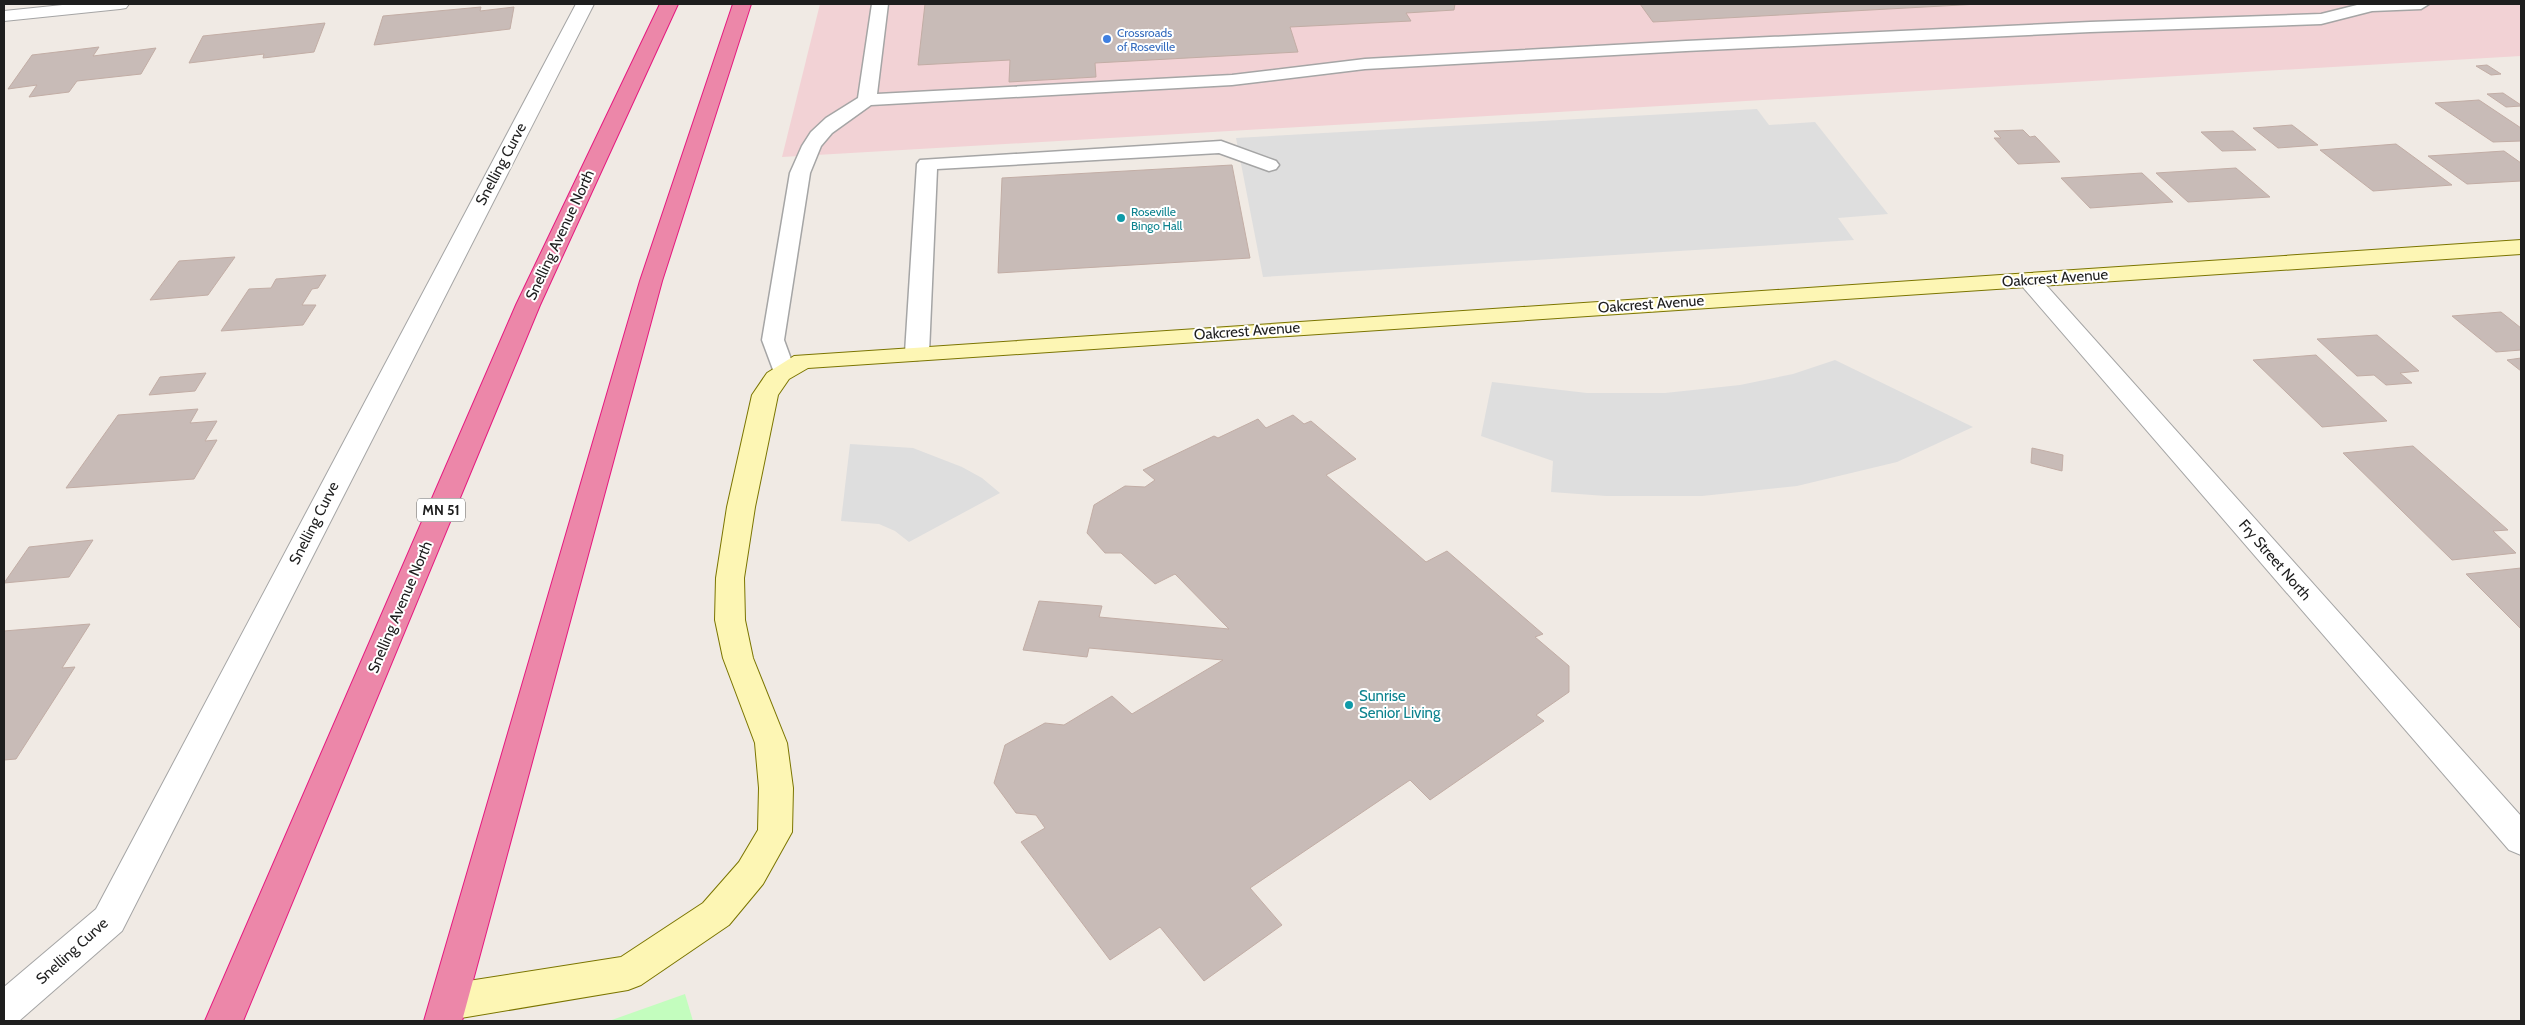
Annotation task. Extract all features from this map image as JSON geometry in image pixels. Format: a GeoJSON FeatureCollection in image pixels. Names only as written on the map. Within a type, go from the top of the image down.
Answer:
{"type":"FeatureCollection","features":[{"type":"Feature","properties":{"kind":"highway","name":"Snelling Avenue North"},"geometry":{"type":"LineString","coordinates":[[224,1021],[528,305],[668,4]]}},
{"type":"Feature","properties":{"kind":"highway"},"geometry":{"type":"LineString","coordinates":[[446,1012],[651,281],[742,4]]}},
{"type":"Feature","properties":{"kind":"street"},"geometry":{"type":"LineString","coordinates":[[4,16],[120,4]]}},
{"type":"Feature","properties":{"kind":"street","name":"Snelling Curve"},"geometry":{"type":"LineString","coordinates":[[4,1010],[109,920],[585,4]]}},
{"type":"Feature","properties":{"kind":"street","name":"Oakcrest Avenue"},"geometry":{"type":"LineString","coordinates":[[783,370],[803,361],[917,352],[2521,247]]}},
{"type":"Feature","properties":{"kind":"street","name":"Fry Street North"},"geometry":{"type":"LineString","coordinates":[[2029,280],[2521,840]]}},
{"type":"Feature","properties":{"kind":"street"},"geometry":{"type":"LineString","coordinates":[[446,1012],[628,973],[716,914],[751,873],[775,832],[776,788],[771,743],[738,658],[730,620],[730,578],[741,507],[764,395],[770,383],[783,370]]}},
{"type":"Feature","properties":{"kind":"lane"},"geometry":{"type":"LineString","coordinates":[[867,100],[880,4]]}},
{"type":"Feature","properties":{"kind":"lane"},"geometry":{"type":"LineString","coordinates":[[783,370],[773,340],[800,174],[806,153],[822,128],[867,100],[1232,80],[1365,64],[1647,48],[2090,26],[2321,20],[2372,6],[2421,4]]}},
{"type":"Feature","properties":{"kind":"lane"},"geometry":{"type":"LineString","coordinates":[[917,352],[927,164],[1221,147],[1268,165]]}},
{"type":"Feature","properties":{"kind":"shaded area","name":"Crossroads of Roseville"},"geometry":{"type":"Polygon","coordinates":[[[820,4],[2521,4],[2521,56],[782,157],[820,4]]]}},
{"type":"Feature","properties":{"kind":"shaded area"},"geometry":{"type":"Polygon","coordinates":[[[1757,109],[1769,125],[1815,122],[1888,214],[1838,218],[1854,240],[1263,277],[1236,138],[1757,109]]]}},
{"type":"Feature","properties":{"kind":"shaded area"},"geometry":{"type":"Polygon","coordinates":[[[1835,360],[1973,427],[1897,462],[1797,486],[1702,496],[1606,496],[1551,492],[1553,461],[1481,436],[1492,382],[1587,393],[1665,393],[1740,385],[1793,374],[1835,360]]]}},
{"type":"Feature","properties":{"kind":"shaded area"},"geometry":{"type":"Polygon","coordinates":[[[850,444],[913,448],[962,467],[982,478],[1000,493],[909,542],[895,531],[879,524],[841,521],[850,444]]]}},
{"type":"Feature","properties":{"kind":"green space"},"geometry":{"type":"Polygon","coordinates":[[[685,994],[693,1021],[609,1021],[685,994]]]}},
{"type":"Feature","properties":{"kind":"building","name":"Crossroads of Roseville"},"geometry":{"type":"Polygon","coordinates":[[[925,4],[1455,4],[1454,10],[1406,13],[1411,21],[1290,27],[1298,52],[1095,63],[1096,77],[1009,82],[1010,60],[918,65],[925,4]]]}},
{"type":"Feature","properties":{"kind":"building"},"geometry":{"type":"Polygon","coordinates":[[[1640,4],[1979,4],[1653,22],[1640,4]]]}},
{"type":"Feature","properties":{"kind":"building"},"geometry":{"type":"Polygon","coordinates":[[[481,7],[480,11],[514,7],[510,29],[374,45],[383,16],[481,7]]]}},
{"type":"Feature","properties":{"kind":"building"},"geometry":{"type":"Polygon","coordinates":[[[325,23],[314,52],[263,58],[264,54],[189,63],[203,36],[325,23]]]}},
{"type":"Feature","properties":{"kind":"building"},"geometry":{"type":"Polygon","coordinates":[[[99,47],[93,56],[156,48],[141,74],[77,81],[69,92],[29,97],[37,85],[8,89],[32,55],[99,47]]]}},
{"type":"Feature","properties":{"kind":"building"},"geometry":{"type":"Polygon","coordinates":[[[2487,65],[2501,74],[2491,75],[2476,66],[2487,65]]]}},
{"type":"Feature","properties":{"kind":"building"},"geometry":{"type":"Polygon","coordinates":[[[2503,93],[2521,106],[2506,107],[2487,94],[2503,93]]]}},
{"type":"Feature","properties":{"kind":"building"},"geometry":{"type":"Polygon","coordinates":[[[2479,100],[2521,128],[2521,141],[2493,142],[2435,103],[2479,100]]]}},
{"type":"Feature","properties":{"kind":"building"},"geometry":{"type":"Polygon","coordinates":[[[2292,125],[2318,145],[2278,148],[2253,128],[2292,125]]]}},
{"type":"Feature","properties":{"kind":"building"},"geometry":{"type":"Polygon","coordinates":[[[2023,130],[2030,137],[2035,136],[2060,162],[2018,164],[1994,138],[2001,138],[1994,131],[2023,130]]]}},
{"type":"Feature","properties":{"kind":"building"},"geometry":{"type":"Polygon","coordinates":[[[2233,131],[2256,150],[2222,151],[2201,132],[2233,131]]]}},
{"type":"Feature","properties":{"kind":"building"},"geometry":{"type":"Polygon","coordinates":[[[2396,144],[2452,185],[2373,191],[2320,150],[2396,144]]]}},
{"type":"Feature","properties":{"kind":"building"},"geometry":{"type":"Polygon","coordinates":[[[2504,151],[2521,163],[2521,181],[2467,184],[2428,156],[2504,151]]]}},
{"type":"Feature","properties":{"kind":"building","name":"Roseville Bingo Hall"},"geometry":{"type":"Polygon","coordinates":[[[1232,165],[1250,258],[998,273],[1002,178],[1232,165]]]}},
{"type":"Feature","properties":{"kind":"building"},"geometry":{"type":"Polygon","coordinates":[[[2236,168],[2270,197],[2188,202],[2156,173],[2236,168]]]}},
{"type":"Feature","properties":{"kind":"building"},"geometry":{"type":"Polygon","coordinates":[[[2142,173],[2173,202],[2090,208],[2061,178],[2142,173]]]}},
{"type":"Feature","properties":{"kind":"building"},"geometry":{"type":"Polygon","coordinates":[[[235,257],[208,295],[150,300],[179,261],[235,257]]]}},
{"type":"Feature","properties":{"kind":"building"},"geometry":{"type":"Polygon","coordinates":[[[326,275],[318,288],[312,289],[302,305],[316,305],[303,325],[221,331],[249,289],[271,288],[276,279],[326,275]]]}},
{"type":"Feature","properties":{"kind":"building"},"geometry":{"type":"Polygon","coordinates":[[[2501,312],[2521,328],[2521,350],[2496,352],[2452,316],[2501,312]]]}},
{"type":"Feature","properties":{"kind":"building"},"geometry":{"type":"Polygon","coordinates":[[[2377,335],[2419,371],[2400,373],[2412,383],[2386,385],[2374,375],[2357,376],[2317,339],[2377,335]]]}},
{"type":"Feature","properties":{"kind":"building"},"geometry":{"type":"Polygon","coordinates":[[[2316,355],[2387,421],[2322,427],[2253,360],[2316,355]]]}},
{"type":"Feature","properties":{"kind":"building"},"geometry":{"type":"Polygon","coordinates":[[[2521,358],[2521,371],[2507,360],[2521,358]]]}},
{"type":"Feature","properties":{"kind":"building"},"geometry":{"type":"Polygon","coordinates":[[[206,373],[195,391],[149,395],[160,377],[206,373]]]}},
{"type":"Feature","properties":{"kind":"building"},"geometry":{"type":"Polygon","coordinates":[[[198,409],[190,423],[217,421],[205,441],[217,440],[194,479],[66,488],[118,415],[198,409]]]}},
{"type":"Feature","properties":{"kind":"building","name":"Sunrise Senior Living"},"geometry":{"type":"Polygon","coordinates":[[[1293,415],[1304,424],[1311,421],[1356,459],[1326,475],[1426,562],[1447,551],[1543,634],[1535,637],[1569,666],[1569,692],[1536,715],[1544,721],[1430,800],[1410,780],[1250,888],[1282,925],[1204,981],[1160,927],[1110,960],[1021,842],[1045,828],[1036,815],[1016,813],[994,783],[1005,745],[1045,723],[1064,725],[1112,696],[1132,714],[1223,660],[1089,648],[1087,657],[1023,650],[1039,601],[1102,606],[1099,617],[1229,629],[1175,574],[1155,584],[1121,553],[1105,553],[1087,533],[1094,505],[1125,486],[1145,487],[1155,480],[1143,470],[1214,436],[1218,438],[1258,419],[1266,428],[1293,415]]]}},
{"type":"Feature","properties":{"kind":"building"},"geometry":{"type":"Polygon","coordinates":[[[2413,446],[2508,530],[2493,531],[2516,553],[2452,560],[2343,453],[2413,446]]]}},
{"type":"Feature","properties":{"kind":"building"},"geometry":{"type":"Polygon","coordinates":[[[2032,448],[2063,455],[2062,471],[2031,463],[2032,448]]]}},
{"type":"Feature","properties":{"kind":"building"},"geometry":{"type":"Polygon","coordinates":[[[93,540],[69,577],[4,583],[29,547],[93,540]]]}},
{"type":"Feature","properties":{"kind":"building"},"geometry":{"type":"Polygon","coordinates":[[[2521,568],[2521,629],[2466,574],[2521,568]]]}},
{"type":"Feature","properties":{"kind":"building"},"geometry":{"type":"Polygon","coordinates":[[[90,624],[62,668],[75,667],[16,759],[4,760],[4,631],[90,624]]]}},
{"type":"Feature","properties":{"kind":"place","name":"Crossroads of Roseville"},"geometry":{"type":"Point","coordinates":[1107,39]}},
{"type":"Feature","properties":{"kind":"place","name":"Roseville Bingo Hall"},"geometry":{"type":"Point","coordinates":[1121,218]}},
{"type":"Feature","properties":{"kind":"place","name":"Sunrise Senior Living"},"geometry":{"type":"Point","coordinates":[1349,705]}}]}
